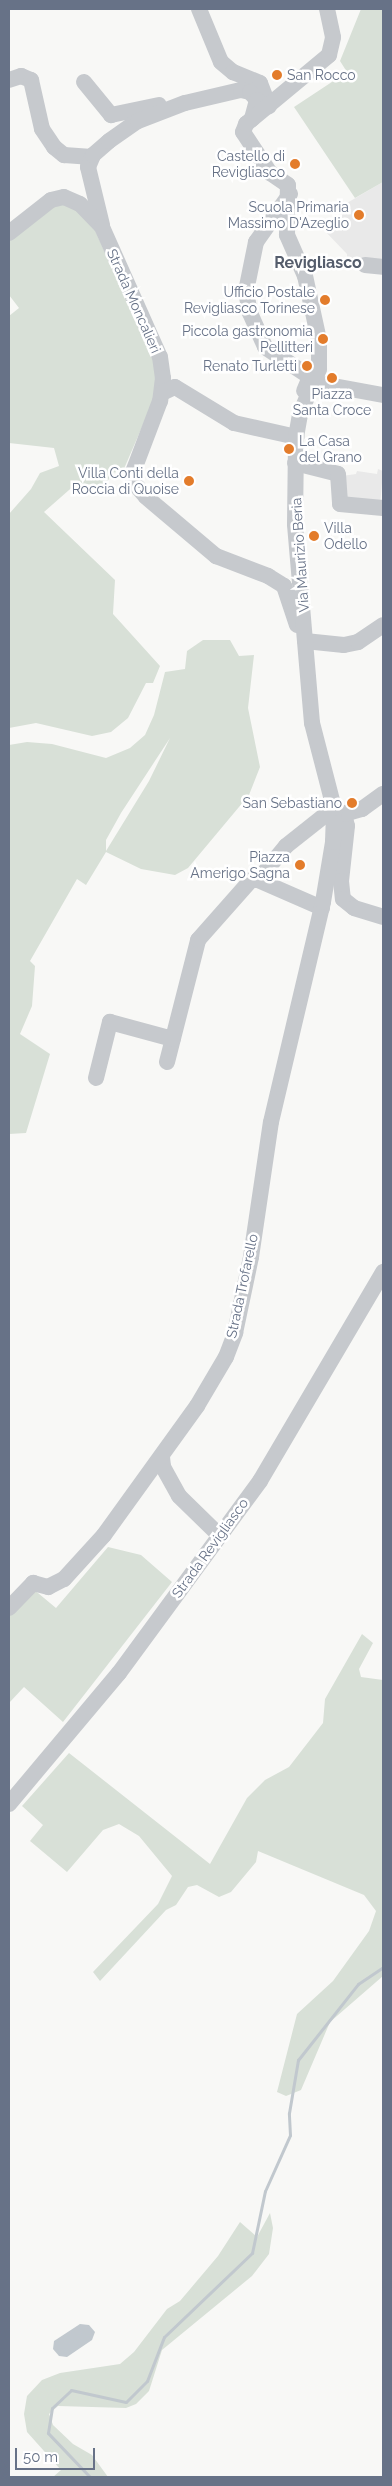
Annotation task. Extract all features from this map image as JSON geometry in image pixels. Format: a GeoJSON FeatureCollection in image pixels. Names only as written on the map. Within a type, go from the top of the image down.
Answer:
{"type":"FeatureCollection","features":[{"type":"Feature","properties":{"kind":"street"},"geometry":{"type":"LineString","coordinates":[[199,9],[221,62],[233,72],[260,83],[269,106]]}},
{"type":"Feature","properties":{"kind":"street"},"geometry":{"type":"LineString","coordinates":[[250,121],[329,54],[333,37],[326,9]]}},
{"type":"Feature","properties":{"kind":"street"},"geometry":{"type":"LineString","coordinates":[[9,80],[21,76],[30,80],[42,129],[54,147],[64,155],[92,157],[138,121],[185,103]]}},
{"type":"Feature","properties":{"kind":"street"},"geometry":{"type":"LineString","coordinates":[[84,82],[111,115],[120,116],[147,106],[185,103],[246,91],[257,100],[250,121],[243,132],[244,137],[270,173],[285,181],[290,191],[256,242],[246,291],[250,313],[265,347],[310,377],[302,397],[300,414]]}},
{"type":"Feature","properties":{"kind":"street"},"geometry":{"type":"LineString","coordinates":[[92,157],[89,177],[102,227]]}},
{"type":"Feature","properties":{"kind":"street","name":"Via Maurizio Beria"},"geometry":{"type":"LineString","coordinates":[[290,191],[287,235],[310,292],[319,340],[320,366],[300,414],[296,438],[295,524],[312,724],[339,811]]}},
{"type":"Feature","properties":{"kind":"street","name":"Strada Moncalieri"},"geometry":{"type":"LineString","coordinates":[[9,234],[51,200],[64,198],[80,204],[102,227],[160,358],[162,393],[132,477],[146,498],[199,542],[227,562],[260,572],[284,586],[299,632],[305,641]]}},
{"type":"Feature","properties":{"kind":"street"},"geometry":{"type":"LineString","coordinates":[[307,260],[310,292]]}},
{"type":"Feature","properties":{"kind":"street"},"geometry":{"type":"LineString","coordinates":[[365,265],[383,267]]}},
{"type":"Feature","properties":{"kind":"street"},"geometry":{"type":"LineString","coordinates":[[312,382],[347,390],[383,395]]}},
{"type":"Feature","properties":{"kind":"street"},"geometry":{"type":"LineString","coordinates":[[162,393],[169,387],[175,387],[234,423],[296,438]]}},
{"type":"Feature","properties":{"kind":"street"},"geometry":{"type":"LineString","coordinates":[[295,462],[338,474],[340,504],[383,508]]}},
{"type":"Feature","properties":{"kind":"street"},"geometry":{"type":"LineString","coordinates":[[140,504],[183,538],[199,542]]}},
{"type":"Feature","properties":{"kind":"street"},"geometry":{"type":"LineString","coordinates":[[305,641],[344,646],[358,642],[383,624]]}},
{"type":"Feature","properties":{"kind":"street"},"geometry":{"type":"LineString","coordinates":[[258,880],[286,846],[339,811],[362,809],[383,794]]}},
{"type":"Feature","properties":{"kind":"street"},"geometry":{"type":"LineString","coordinates":[[167,1062],[198,940],[251,880],[258,880],[322,908],[339,811]]}},
{"type":"Feature","properties":{"kind":"street"},"geometry":{"type":"LineString","coordinates":[[339,811],[346,848],[341,881],[344,899],[354,908],[383,917]]}},
{"type":"Feature","properties":{"kind":"street","name":"Strada Trofarello"},"geometry":{"type":"LineString","coordinates":[[9,1608],[33,1583],[48,1588],[64,1579],[104,1535],[162,1456],[215,1376],[235,1333],[251,1256],[271,1122],[322,908]]}},
{"type":"Feature","properties":{"kind":"street"},"geometry":{"type":"LineString","coordinates":[[96,1078],[110,1022],[173,1038]]}},
{"type":"Feature","properties":{"kind":"street","name":"Strada Revigliasco"},"geometry":{"type":"LineString","coordinates":[[9,1804],[119,1673],[260,1481],[383,1272]]}},
{"type":"Feature","properties":{"kind":"street"},"geometry":{"type":"LineString","coordinates":[[162,1456],[163,1467],[179,1496],[220,1536]]}},
{"type":"Feature","properties":{"kind":"shaded area"},"geometry":{"type":"Polygon","coordinates":[[[361,9],[383,9],[383,182],[355,198],[294,107],[347,72],[340,61],[361,9]]]}},
{"type":"Feature","properties":{"kind":"shaded area","name":"Scuola Primaria Massimo D'Azeglio"},"geometry":{"type":"Polygon","coordinates":[[[383,182],[383,264],[347,260],[347,254],[322,228],[347,203],[383,182]]]}},
{"type":"Feature","properties":{"kind":"shaded area"},"geometry":{"type":"Polygon","coordinates":[[[67,201],[91,221],[154,363],[156,380],[155,397],[123,471],[111,473],[106,486],[77,483],[44,512],[115,580],[113,614],[160,666],[153,683],[146,683],[128,718],[111,732],[92,736],[36,723],[9,728],[9,514],[31,489],[40,473],[59,466],[54,448],[9,443],[9,316],[19,308],[9,295],[9,237],[40,212],[67,201]]]}},
{"type":"Feature","properties":{"kind":"shaded area"},"geometry":{"type":"Polygon","coordinates":[[[378,469],[383,471],[380,506],[349,505],[342,476],[356,474],[357,471],[377,474],[378,469]]]}},
{"type":"Feature","properties":{"kind":"shaded area"},"geometry":{"type":"Polygon","coordinates":[[[203,640],[230,640],[239,656],[254,655],[248,708],[260,767],[249,795],[188,868],[175,875],[141,869],[106,852],[86,885],[77,879],[30,961],[35,966],[32,1006],[20,1034],[50,1054],[26,1133],[9,1134],[9,745],[27,742],[52,744],[106,758],[130,748],[145,735],[154,715],[165,672],[185,669],[187,651],[203,640]],[[170,738],[121,813],[106,840],[106,851],[149,781],[170,738]]]}},
{"type":"Feature","properties":{"kind":"shaded area"},"geometry":{"type":"Polygon","coordinates":[[[108,1547],[141,1555],[172,1582],[63,1722],[24,1687],[9,1703],[9,1614],[32,1588],[56,1608],[108,1547]]]}},
{"type":"Feature","properties":{"kind":"shaded area"},"geometry":{"type":"Polygon","coordinates":[[[362,1634],[373,1643],[359,1669],[361,1677],[383,1680],[383,1976],[330,2022],[301,2090],[286,2096],[277,2092],[297,2014],[333,1981],[369,1931],[376,1911],[364,1895],[258,1851],[256,1862],[231,1892],[219,1897],[197,1885],[188,1887],[176,1905],[166,1910],[100,1981],[93,1972],[158,1904],[172,1876],[139,1836],[119,1824],[103,1830],[67,1872],[30,1841],[43,1825],[22,1806],[69,1753],[210,1864],[247,1798],[265,1780],[289,1767],[323,1723],[325,1699],[362,1634]]]}},
{"type":"Feature","properties":{"kind":"shaded area"},"geometry":{"type":"Polygon","coordinates":[[[270,2213],[273,2228],[269,2254],[252,2276],[162,2350],[149,2391],[136,2404],[126,2408],[58,2406],[49,2414],[53,2425],[73,2444],[92,2455],[108,2477],[53,2477],[61,2470],[27,2432],[24,2414],[27,2396],[42,2380],[60,2373],[120,2364],[134,2352],[167,2309],[180,2301],[218,2256],[240,2222],[257,2237],[270,2213]]]}},
{"type":"Feature","properties":{"kind":"shaded area"},"geometry":{"type":"Polygon","coordinates":[[[80,2324],[89,2325],[95,2332],[92,2340],[67,2357],[59,2356],[53,2349],[54,2341],[80,2324]]]}},
{"type":"Feature","properties":{"kind":"waterway"},"geometry":{"type":"LineString","coordinates":[[90,2477],[48,2433],[52,2408],[71,2390],[126,2402],[147,2381],[164,2337],[252,2253],[265,2191],[290,2135],[289,2113],[298,2060],[358,1984],[383,1967]]}},
{"type":"Feature","properties":{"kind":"place","name":"San Rocco"},"geometry":{"type":"Point","coordinates":[277,75]}},
{"type":"Feature","properties":{"kind":"place","name":"Castello di Revigliasco"},"geometry":{"type":"Point","coordinates":[295,164]}},
{"type":"Feature","properties":{"kind":"place","name":"Scuola Primaria Massimo D'Azeglio"},"geometry":{"type":"Point","coordinates":[359,215]}},
{"type":"Feature","properties":{"kind":"place","name":"Ufficio Postale Revigliasco Torinese"},"geometry":{"type":"Point","coordinates":[325,300]}},
{"type":"Feature","properties":{"kind":"place","name":"Piccola gastronomia Pellitteri"},"geometry":{"type":"Point","coordinates":[323,339]}},
{"type":"Feature","properties":{"kind":"place","name":"Renato Turletti"},"geometry":{"type":"Point","coordinates":[307,366]}},
{"type":"Feature","properties":{"kind":"place","name":"Piazza Santa Croce"},"geometry":{"type":"Point","coordinates":[332,378]}},
{"type":"Feature","properties":{"kind":"place","name":"La Casa del Grano"},"geometry":{"type":"Point","coordinates":[289,449]}},
{"type":"Feature","properties":{"kind":"place","name":"Villa Conti della Roccia di Quoise"},"geometry":{"type":"Point","coordinates":[189,481]}},
{"type":"Feature","properties":{"kind":"place","name":"Villa Odello"},"geometry":{"type":"Point","coordinates":[314,536]}},
{"type":"Feature","properties":{"kind":"place","name":"San Sebastiano"},"geometry":{"type":"Point","coordinates":[352,803]}},
{"type":"Feature","properties":{"kind":"place","name":"Piazza Amerigo Sagna"},"geometry":{"type":"Point","coordinates":[300,865]}},
{"type":"Feature","properties":{"kind":"district","name":"Revigliasco"},"geometry":{"type":"Point","coordinates":[318,263]}}]}
